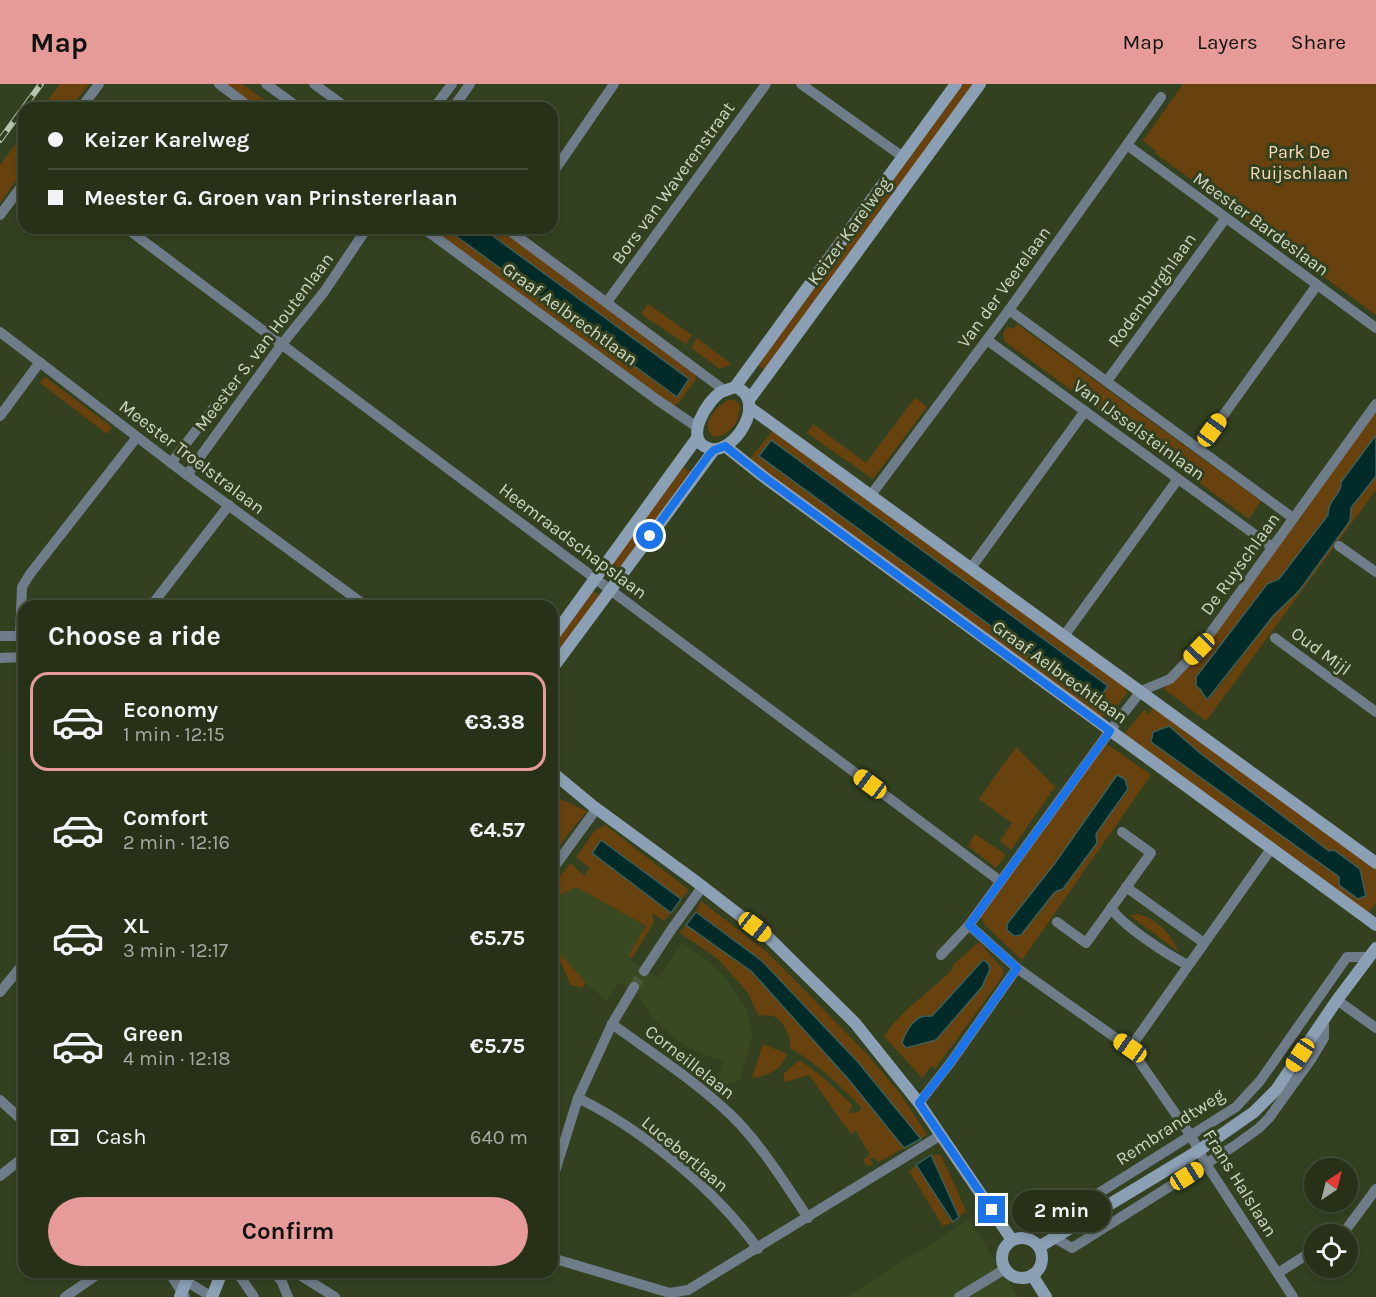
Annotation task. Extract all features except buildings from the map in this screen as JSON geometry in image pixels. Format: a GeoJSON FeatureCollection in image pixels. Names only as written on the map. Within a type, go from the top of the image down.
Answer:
{"type":"FeatureCollection","features":[{"type":"Feature","properties":{"kind":"street"},"geometry":{"type":"LineString","coordinates":[[86,102],[99,84]]}},
{"type":"Feature","properties":{"kind":"street"},"geometry":{"type":"LineString","coordinates":[[219,84],[243,102]]}},
{"type":"Feature","properties":{"kind":"street"},"geometry":{"type":"LineString","coordinates":[[266,84],[290,102]]}},
{"type":"Feature","properties":{"kind":"street"},"geometry":{"type":"LineString","coordinates":[[314,84],[339,102]]}},
{"type":"Feature","properties":{"kind":"street"},"geometry":{"type":"LineString","coordinates":[[438,102],[452,84]]}},
{"type":"Feature","properties":{"kind":"street"},"geometry":{"type":"LineString","coordinates":[[457,102],[470,84]]}},
{"type":"Feature","properties":{"kind":"street"},"geometry":{"type":"LineString","coordinates":[[558,165],[614,84]]}},
{"type":"Feature","properties":{"kind":"street","name":"Bors van Waverenstraat"},"geometry":{"type":"LineString","coordinates":[[607,302],[766,84]]}},
{"type":"Feature","properties":{"kind":"street"},"geometry":{"type":"LineString","coordinates":[[801,84],[903,157]]}},
{"type":"Feature","properties":{"kind":"street","name":"Keizer Karelweg"},"geometry":{"type":"LineString","coordinates":[[698,432],[705,411],[729,389],[956,84]]}},
{"type":"Feature","properties":{"kind":"street","name":"Keizer Karelweg"},"geometry":{"type":"LineString","coordinates":[[719,448],[740,432],[745,423],[749,404],[980,84]]}},
{"type":"Feature","properties":{"kind":"street","name":"Van der Veerelaan"},"geometry":{"type":"LineString","coordinates":[[872,495],[1009,310],[1161,97]]}},
{"type":"Feature","properties":{"kind":"street","name":"Meester Bardeslaan"},"geometry":{"type":"LineString","coordinates":[[1127,145],[1376,328]]}},
{"type":"Feature","properties":{"kind":"street"},"geometry":{"type":"LineString","coordinates":[[0,215],[18,191]]}},
{"type":"Feature","properties":{"kind":"street","name":"Rodenburghlaan"},"geometry":{"type":"LineString","coordinates":[[1107,381],[1225,219]]}},
{"type":"Feature","properties":{"kind":"street","name":"Heemraadschapslaan"},"geometry":{"type":"LineString","coordinates":[[134,234],[1000,881]]}},
{"type":"Feature","properties":{"kind":"street","name":"Meester S. van Houtenlaan"},"geometry":{"type":"LineString","coordinates":[[187,475],[282,344],[324,292],[363,234]]}},
{"type":"Feature","properties":{"kind":"street","name":"Graaf Aelbrechtlaan"},"geometry":{"type":"LineString","coordinates":[[431,234],[656,399],[698,432],[701,445],[719,448],[764,477],[1376,925]]}},
{"type":"Feature","properties":{"kind":"street","name":"Graaf Aelbrechtlaan"},"geometry":{"type":"LineString","coordinates":[[518,234],[607,302],[729,389],[742,390],[749,404],[1376,863]]}},
{"type":"Feature","properties":{"kind":"street"},"geometry":{"type":"LineString","coordinates":[[1199,449],[1317,285]]}},
{"type":"Feature","properties":{"kind":"street","name":"Van IJsselsteinlaan"},"geometry":{"type":"LineString","coordinates":[[1009,310],[1293,518]]}},
{"type":"Feature","properties":{"kind":"street","name":"Meester Troelstralaan"},"geometry":{"type":"LineString","coordinates":[[0,332],[187,475],[358,600]]}},
{"type":"Feature","properties":{"kind":"street","name":"Van IJsselsteinlaan"},"geometry":{"type":"LineString","coordinates":[[987,340],[1272,547]]}},
{"type":"Feature","properties":{"kind":"street"},"geometry":{"type":"LineString","coordinates":[[0,416],[40,362]]}},
{"type":"Feature","properties":{"kind":"street","name":"De Ruyschlaan"},"geometry":{"type":"LineString","coordinates":[[941,955],[969,925],[1141,691],[1170,679],[1199,649],[1376,404]]}},
{"type":"Feature","properties":{"kind":"street","name":"Meester S. van Houtenlaan"},"geometry":{"type":"LineString","coordinates":[[171,463],[215,406]]}},
{"type":"Feature","properties":{"kind":"street"},"geometry":{"type":"LineString","coordinates":[[971,568],[1085,411]]}},
{"type":"Feature","properties":{"kind":"street"},"geometry":{"type":"LineString","coordinates":[[558,630],[698,432]]}},
{"type":"Feature","properties":{"kind":"street"},"geometry":{"type":"LineString","coordinates":[[22,600],[22,587],[30,574],[137,437]]}},
{"type":"Feature","properties":{"kind":"street"},"geometry":{"type":"LineString","coordinates":[[558,661],[610,589],[719,448]]}},
{"type":"Feature","properties":{"kind":"street"},"geometry":{"type":"LineString","coordinates":[[1064,636],[1178,479]]}},
{"type":"Feature","properties":{"kind":"street"},"geometry":{"type":"LineString","coordinates":[[156,600],[229,505]]}},
{"type":"Feature","properties":{"kind":"street"},"geometry":{"type":"LineString","coordinates":[[1339,546],[1376,572]]}},
{"type":"Feature","properties":{"kind":"street"},"geometry":{"type":"LineString","coordinates":[[0,636],[18,635]]}},
{"type":"Feature","properties":{"kind":"street","name":"Oud Mijl"},"geometry":{"type":"LineString","coordinates":[[1275,638],[1376,712]]}},
{"type":"Feature","properties":{"kind":"street"},"geometry":{"type":"LineString","coordinates":[[0,658],[18,657]]}},
{"type":"Feature","properties":{"kind":"street"},"geometry":{"type":"LineString","coordinates":[[558,777],[769,938],[855,1023],[919,1103],[1012,1240]]}},
{"type":"Feature","properties":{"kind":"street"},"geometry":{"type":"LineString","coordinates":[[558,781],[565,782]]}},
{"type":"Feature","properties":{"kind":"street"},"geometry":{"type":"LineString","coordinates":[[558,862],[597,808]]}},
{"type":"Feature","properties":{"kind":"street"},"geometry":{"type":"LineString","coordinates":[[1057,922],[1086,943],[1111,909],[1151,853],[1122,832]]}},
{"type":"Feature","properties":{"kind":"street"},"geometry":{"type":"LineString","coordinates":[[1130,1048],[1271,849]]}},
{"type":"Feature","properties":{"kind":"street"},"geometry":{"type":"LineString","coordinates":[[644,971],[703,886]]}},
{"type":"Feature","properties":{"kind":"street"},"geometry":{"type":"LineString","coordinates":[[1126,887],[1204,943]]}},
{"type":"Feature","properties":{"kind":"street"},"geometry":{"type":"LineString","coordinates":[[1111,909],[1178,961],[1188,965]]}},
{"type":"Feature","properties":{"kind":"street","name":"Frans Halslaan"},"geometry":{"type":"LineString","coordinates":[[969,925],[1017,968],[1130,1048],[1191,1136],[1206,1164],[1293,1297]]}},
{"type":"Feature","properties":{"kind":"street","name":"Rembrandtweg"},"geometry":{"type":"LineString","coordinates":[[1039,1247],[1198,1151],[1254,1113],[1276,1090],[1337,1000],[1373,952]]}},
{"type":"Feature","properties":{"kind":"street","name":"Rembrandtweg"},"geometry":{"type":"LineString","coordinates":[[1080,1222],[1091,1198],[1236,1107],[1248,1096],[1347,957],[1373,952]]}},
{"type":"Feature","properties":{"kind":"street"},"geometry":{"type":"LineString","coordinates":[[919,1103],[951,1062],[1017,968]]}},
{"type":"Feature","properties":{"kind":"street"},"geometry":{"type":"LineString","coordinates":[[0,992],[18,970]]}},
{"type":"Feature","properties":{"kind":"street"},"geometry":{"type":"LineString","coordinates":[[558,1162],[578,1098],[612,1024],[634,987]]}},
{"type":"Feature","properties":{"kind":"street"},"geometry":{"type":"LineString","coordinates":[[1337,1000],[1376,1028]]}},
{"type":"Feature","properties":{"kind":"street","name":"Rembrandtweg"},"geometry":{"type":"LineString","coordinates":[[1055,1238],[1072,1248],[1259,1128],[1269,1118],[1312,1058],[1324,1038],[1324,1020]]}},
{"type":"Feature","properties":{"kind":"street","name":"Corneillelaan"},"geometry":{"type":"LineString","coordinates":[[612,1024],[696,1084],[731,1115],[776,1168],[808,1218]]}},
{"type":"Feature","properties":{"kind":"street","name":"Lucebertlaan"},"geometry":{"type":"LineString","coordinates":[[578,1098],[621,1121],[684,1170],[743,1228],[758,1249]]}},
{"type":"Feature","properties":{"kind":"street"},"geometry":{"type":"LineString","coordinates":[[0,1100],[18,1116]]}},
{"type":"Feature","properties":{"kind":"street"},"geometry":{"type":"LineString","coordinates":[[558,1260],[670,1293],[688,1290],[941,1135]]}},
{"type":"Feature","properties":{"kind":"street"},"geometry":{"type":"LineString","coordinates":[[0,1176],[18,1162]]}},
{"type":"Feature","properties":{"kind":"street"},"geometry":{"type":"LineString","coordinates":[[1350,1224],[1376,1189]]}},
{"type":"Feature","properties":{"kind":"street"},"geometry":{"type":"LineString","coordinates":[[1027,1238],[1039,1247],[1040,1267],[1032,1275],[1015,1277],[1005,1269],[1001,1256],[1003,1249],[1012,1240],[1027,1238]]}},
{"type":"Feature","properties":{"kind":"street"},"geometry":{"type":"LineString","coordinates":[[1278,1273],[1304,1256]]}},
{"type":"Feature","properties":{"kind":"street"},"geometry":{"type":"LineString","coordinates":[[959,1297],[1005,1269]]}},
{"type":"Feature","properties":{"kind":"street"},"geometry":{"type":"LineString","coordinates":[[1032,1275],[1046,1297]]}},
{"type":"Feature","properties":{"kind":"street"},"geometry":{"type":"LineString","coordinates":[[65,1297],[92,1278]]}},
{"type":"Feature","properties":{"kind":"street"},"geometry":{"type":"LineString","coordinates":[[184,1285],[212,1297],[220,1278]]}},
{"type":"Feature","properties":{"kind":"street"},"geometry":{"type":"LineString","coordinates":[[241,1278],[254,1297]]}},
{"type":"Feature","properties":{"kind":"street"},"geometry":{"type":"LineString","coordinates":[[279,1278],[288,1297]]}},
{"type":"Feature","properties":{"kind":"street"},"geometry":{"type":"LineString","coordinates":[[305,1278],[335,1297]]}},
{"type":"Feature","properties":{"kind":"shaded area"},"geometry":{"type":"Polygon","coordinates":[[[576,887],[646,927],[628,956],[632,958],[630,961],[659,978],[682,943],[714,966],[726,978],[746,1009],[751,1026],[752,1036],[740,1080],[723,1086],[717,1082],[723,1061],[701,1054],[676,1040],[655,1020],[638,994],[619,982],[607,1001],[586,983],[558,951],[558,897],[576,887]]]}},
{"type":"Feature","properties":{"kind":"shaded area"},"geometry":{"type":"Polygon","coordinates":[[[969,1220],[1018,1297],[846,1297],[969,1220]]]}},
{"type":"Feature","properties":{"kind":"green space"},"geometry":{"type":"Polygon","coordinates":[[[60,84],[89,84],[75,102],[46,102],[60,84]]]}},
{"type":"Feature","properties":{"kind":"green space"},"geometry":{"type":"Polygon","coordinates":[[[225,84],[242,84],[268,102],[250,102],[225,84]]]}},
{"type":"Feature","properties":{"kind":"green space"},"geometry":{"type":"Polygon","coordinates":[[[963,84],[974,84],[765,370],[758,365],[963,84]]]}},
{"type":"Feature","properties":{"kind":"green space","name":"Park De Ruijschlaan"},"geometry":{"type":"Polygon","coordinates":[[[1183,84],[1376,84],[1376,315],[1155,153],[1156,151],[1143,141],[1183,84]]]}},
{"type":"Feature","properties":{"kind":"green space"},"geometry":{"type":"Polygon","coordinates":[[[18,141],[18,178],[0,203],[0,165],[18,141]]]}},
{"type":"Feature","properties":{"kind":"green space"},"geometry":{"type":"Polygon","coordinates":[[[436,234],[455,234],[689,379],[490,234],[507,234],[669,351],[697,375],[678,404],[676,403],[675,406],[662,399],[436,234]]]}},
{"type":"Feature","properties":{"kind":"green space"},"geometry":{"type":"Polygon","coordinates":[[[648,304],[692,335],[686,344],[641,314],[648,304]]]}},
{"type":"Feature","properties":{"kind":"green space"},"geometry":{"type":"Polygon","coordinates":[[[1017,324],[1261,501],[1249,519],[1004,341],[1003,333],[1007,327],[1013,329],[1017,324]]]}},
{"type":"Feature","properties":{"kind":"green space"},"geometry":{"type":"Polygon","coordinates":[[[697,338],[731,364],[720,369],[691,348],[697,338]]]}},
{"type":"Feature","properties":{"kind":"green space"},"geometry":{"type":"Polygon","coordinates":[[[45,377],[112,427],[107,434],[40,383],[45,377]]]}},
{"type":"Feature","properties":{"kind":"green space"},"geometry":{"type":"Polygon","coordinates":[[[915,398],[927,407],[873,479],[807,433],[813,424],[866,463],[915,398]]]}},
{"type":"Feature","properties":{"kind":"green space"},"geometry":{"type":"Polygon","coordinates":[[[729,400],[734,400],[740,405],[736,422],[730,430],[714,437],[708,427],[708,422],[714,411],[729,400]]]}},
{"type":"Feature","properties":{"kind":"green space"},"geometry":{"type":"Polygon","coordinates":[[[1376,412],[1376,435],[1341,482],[1328,510],[1328,515],[1279,579],[1267,584],[1210,657],[1200,689],[1207,700],[1274,615],[1299,591],[1351,508],[1376,476],[1376,490],[1206,721],[1164,689],[1166,682],[1204,639],[1376,412]]]}},
{"type":"Feature","properties":{"kind":"green space"},"geometry":{"type":"Polygon","coordinates":[[[773,430],[1126,687],[1127,693],[1109,716],[1101,718],[753,462],[751,457],[773,430]],[[771,441],[760,456],[1096,703],[1108,686],[771,441]]]}},
{"type":"Feature","properties":{"kind":"green space"},"geometry":{"type":"Polygon","coordinates":[[[684,467],[691,472],[621,567],[616,567],[613,561],[684,467]]]}},
{"type":"Feature","properties":{"kind":"green space"},"geometry":{"type":"Polygon","coordinates":[[[591,591],[599,594],[558,654],[558,637],[591,591]]]}},
{"type":"Feature","properties":{"kind":"green space"},"geometry":{"type":"Polygon","coordinates":[[[1154,706],[1376,869],[1376,903],[1368,914],[1129,739],[1125,733],[1144,710],[1149,714],[1154,706]],[[1169,726],[1339,877],[1340,885],[1358,899],[1334,850],[1329,851],[1200,753],[1169,726]]]}},
{"type":"Feature","properties":{"kind":"green space"},"geometry":{"type":"Polygon","coordinates":[[[1104,742],[1151,775],[1022,960],[985,925],[981,917],[1104,742]],[[1117,776],[1055,863],[1007,924],[1063,889],[1096,834],[1128,789],[1125,779],[1117,776]]]}},
{"type":"Feature","properties":{"kind":"green space"},"geometry":{"type":"Polygon","coordinates":[[[1016,747],[1055,787],[1011,850],[1000,841],[1012,823],[979,799],[1016,747]]]}},
{"type":"Feature","properties":{"kind":"green space"},"geometry":{"type":"Polygon","coordinates":[[[558,799],[587,811],[558,848],[558,799]]]}},
{"type":"Feature","properties":{"kind":"green space"},"geometry":{"type":"Polygon","coordinates":[[[605,825],[689,890],[681,899],[601,841],[592,853],[671,913],[664,921],[652,912],[654,922],[632,958],[628,956],[646,926],[576,887],[558,896],[558,879],[571,863],[584,876],[590,868],[576,857],[596,829],[605,825]]]}},
{"type":"Feature","properties":{"kind":"green space"},"geometry":{"type":"Polygon","coordinates":[[[975,834],[1006,855],[996,868],[968,846],[975,834]]]}},
{"type":"Feature","properties":{"kind":"green space"},"geometry":{"type":"Polygon","coordinates":[[[701,901],[767,952],[865,1052],[898,1091],[927,1134],[921,1139],[858,1062],[762,961],[696,912],[701,901]]]}},
{"type":"Feature","properties":{"kind":"green space"},"geometry":{"type":"Polygon","coordinates":[[[1138,914],[1163,928],[1179,952],[1129,915],[1138,914]]]}},
{"type":"Feature","properties":{"kind":"green space"},"geometry":{"type":"Polygon","coordinates":[[[686,925],[751,971],[849,1080],[904,1148],[879,1162],[873,1157],[870,1159],[873,1164],[867,1166],[863,1160],[870,1155],[856,1131],[851,1134],[809,1075],[785,1082],[783,1074],[800,1060],[826,1080],[852,1105],[849,1113],[859,1112],[861,1107],[828,1075],[790,1048],[788,1034],[781,1022],[773,1016],[758,1015],[748,993],[718,959],[680,933],[686,925]]]}},
{"type":"Feature","properties":{"kind":"green space"},"geometry":{"type":"Polygon","coordinates":[[[979,942],[1003,969],[1003,976],[935,1069],[931,1066],[922,1078],[884,1036],[907,1010],[953,969],[953,965],[979,942]],[[982,987],[932,1016],[920,1017],[902,1043],[936,1040],[982,987]]]}},
{"type":"Feature","properties":{"kind":"green space"},"geometry":{"type":"Polygon","coordinates":[[[558,951],[586,983],[582,988],[571,985],[558,961],[558,951]]]}},
{"type":"Feature","properties":{"kind":"green space"},"geometry":{"type":"Polygon","coordinates":[[[763,1044],[787,1054],[773,1071],[752,1078],[763,1044]]]}},
{"type":"Feature","properties":{"kind":"green space"},"geometry":{"type":"Polygon","coordinates":[[[931,1155],[941,1155],[966,1211],[959,1217],[931,1155]]]}},
{"type":"Feature","properties":{"kind":"green space"},"geometry":{"type":"Polygon","coordinates":[[[916,1165],[953,1222],[943,1226],[909,1171],[916,1165]]]}},
{"type":"Feature","properties":{"kind":"water"},"geometry":{"type":"Polygon","coordinates":[[[453,234],[490,234],[689,379],[677,397],[453,234]]]}},
{"type":"Feature","properties":{"kind":"water"},"geometry":{"type":"Polygon","coordinates":[[[1376,435],[1376,476],[1351,508],[1350,521],[1299,591],[1274,615],[1207,700],[1196,686],[1196,677],[1267,584],[1279,579],[1328,515],[1330,504],[1341,482],[1376,435]]]}},
{"type":"Feature","properties":{"kind":"water"},"geometry":{"type":"Polygon","coordinates":[[[771,440],[1108,686],[1096,703],[759,456],[771,440]]]}},
{"type":"Feature","properties":{"kind":"water"},"geometry":{"type":"Polygon","coordinates":[[[1169,726],[1200,753],[1329,851],[1334,850],[1360,869],[1366,896],[1358,899],[1339,885],[1339,877],[1151,742],[1153,732],[1169,726]]]}},
{"type":"Feature","properties":{"kind":"water"},"geometry":{"type":"Polygon","coordinates":[[[1117,775],[1125,779],[1128,789],[1096,834],[1097,843],[1063,889],[1055,892],[1021,935],[1014,936],[1007,930],[1007,924],[1055,863],[1117,775]]]}},
{"type":"Feature","properties":{"kind":"water"},"geometry":{"type":"Polygon","coordinates":[[[601,840],[681,899],[671,913],[592,853],[601,840]]]}},
{"type":"Feature","properties":{"kind":"water"},"geometry":{"type":"Polygon","coordinates":[[[696,912],[762,961],[858,1062],[921,1139],[904,1148],[849,1080],[751,971],[686,925],[696,912]]]}},
{"type":"Feature","properties":{"kind":"water"},"geometry":{"type":"Polygon","coordinates":[[[983,960],[988,963],[990,969],[982,987],[936,1040],[906,1048],[902,1043],[912,1024],[921,1017],[932,1016],[983,960]]]}},
{"type":"Feature","properties":{"kind":"water"},"geometry":{"type":"Polygon","coordinates":[[[931,1155],[959,1217],[953,1222],[916,1165],[931,1155]]]}},
{"type":"Feature","properties":{"kind":"tunnel"},"geometry":{"type":"LineString","coordinates":[[634,987],[644,971]]}},
{"type":"Feature","properties":{"kind":"railway"},"geometry":{"type":"LineString","coordinates":[[28,102],[41,84]]}},
{"type":"Feature","properties":{"kind":"railway"},"geometry":{"type":"LineString","coordinates":[[0,140],[18,115]]}},
{"type":"Feature","properties":{"kind":"route"},"geometry":{"type":"LineString","coordinates":[[650,536],[709,455],[714,450],[725,446],[1110,731],[969,925],[1017,968],[951,1062],[919,1103],[992,1210]]}}]}
